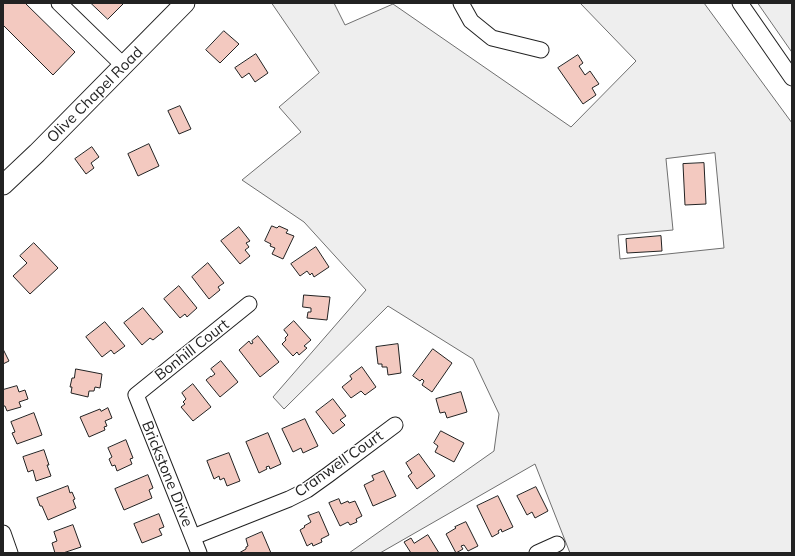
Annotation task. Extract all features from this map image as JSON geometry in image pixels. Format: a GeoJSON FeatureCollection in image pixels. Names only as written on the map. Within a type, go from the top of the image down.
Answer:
{"type":"FeatureCollection","features":[{"type":"Feature","properties":{"kind":"main road","name":"Olive Chapel Road"},"geometry":{"type":"LineString","coordinates":[[3,185],[124,66],[185,3]]}},
{"type":"Feature","properties":{"kind":"street"},"geometry":{"type":"LineString","coordinates":[[59,3],[124,66]]}},
{"type":"Feature","properties":{"kind":"street"},"geometry":{"type":"LineString","coordinates":[[460,3],[471,22],[492,38],[541,50]]}},
{"type":"Feature","properties":{"kind":"street"},"geometry":{"type":"LineString","coordinates":[[740,3],[792,78]]}},
{"type":"Feature","properties":{"kind":"street","name":"Bonhill Court"},"geometry":{"type":"LineString","coordinates":[[136,395],[249,304]]}},
{"type":"Feature","properties":{"kind":"street","name":"Brickstone Drive"},"geometry":{"type":"LineString","coordinates":[[136,395],[199,553]]}},
{"type":"Feature","properties":{"kind":"street","name":"Cranwell Court"},"geometry":{"type":"LineString","coordinates":[[193,537],[307,490],[395,425]]}},
{"type":"Feature","properties":{"kind":"street"},"geometry":{"type":"LineString","coordinates":[[3,533],[10,553]]}},
{"type":"Feature","properties":{"kind":"street"},"geometry":{"type":"LineString","coordinates":[[537,553],[557,544]]}},
{"type":"Feature","properties":{"kind":"shaded area"},"geometry":{"type":"Polygon","coordinates":[[[272,3],[334,3],[345,25],[393,4],[571,127],[636,61],[580,3],[704,3],[792,123],[792,553],[570,553],[535,464],[380,553],[349,553],[494,451],[499,414],[473,359],[388,306],[284,409],[273,397],[366,290],[304,222],[242,180],[301,132],[279,107],[319,73],[272,3]],[[715,153],[666,159],[673,230],[618,235],[620,259],[724,248],[715,153]]]}},
{"type":"Feature","properties":{"kind":"shaded area"},"geometry":{"type":"Polygon","coordinates":[[[758,3],[792,3],[792,52],[758,3]]]}},
{"type":"Feature","properties":{"kind":"building"},"geometry":{"type":"Polygon","coordinates":[[[3,3],[25,3],[75,52],[53,75],[3,25],[3,3]]]}},
{"type":"Feature","properties":{"kind":"building"},"geometry":{"type":"Polygon","coordinates":[[[91,3],[124,3],[108,19],[91,3]]]}},
{"type":"Feature","properties":{"kind":"building"},"geometry":{"type":"Polygon","coordinates":[[[224,31],[239,44],[220,63],[206,50],[224,31]]]}},
{"type":"Feature","properties":{"kind":"building"},"geometry":{"type":"Polygon","coordinates":[[[256,54],[268,73],[255,82],[249,73],[242,78],[235,68],[256,54]]]}},
{"type":"Feature","properties":{"kind":"building"},"geometry":{"type":"Polygon","coordinates":[[[578,55],[583,63],[579,66],[585,75],[590,71],[599,84],[592,88],[596,95],[583,104],[558,68],[578,55]]]}},
{"type":"Feature","properties":{"kind":"building"},"geometry":{"type":"Polygon","coordinates":[[[180,106],[191,129],[179,134],[168,111],[180,106]]]}},
{"type":"Feature","properties":{"kind":"building"},"geometry":{"type":"Polygon","coordinates":[[[149,144],[159,166],[138,176],[128,154],[149,144]]]}},
{"type":"Feature","properties":{"kind":"building"},"geometry":{"type":"Polygon","coordinates":[[[92,147],[99,157],[91,163],[94,168],[86,174],[75,159],[92,147]]]}},
{"type":"Feature","properties":{"kind":"building"},"geometry":{"type":"Polygon","coordinates":[[[704,163],[706,204],[685,205],[683,164],[704,163]]]}},
{"type":"Feature","properties":{"kind":"building"},"geometry":{"type":"Polygon","coordinates":[[[272,226],[277,228],[279,226],[288,230],[286,233],[294,236],[283,259],[272,254],[275,248],[270,246],[271,244],[265,241],[272,226]]]}},
{"type":"Feature","properties":{"kind":"building"},"geometry":{"type":"Polygon","coordinates":[[[239,227],[250,241],[246,243],[249,247],[245,250],[250,256],[240,264],[221,241],[239,227]]]}},
{"type":"Feature","properties":{"kind":"building"},"geometry":{"type":"Polygon","coordinates":[[[661,236],[662,251],[627,253],[626,239],[661,236]]]}},
{"type":"Feature","properties":{"kind":"building"},"geometry":{"type":"Polygon","coordinates":[[[34,243],[58,268],[30,294],[13,276],[27,263],[20,256],[34,243]]]}},
{"type":"Feature","properties":{"kind":"building"},"geometry":{"type":"Polygon","coordinates":[[[316,247],[329,267],[314,277],[312,273],[310,275],[307,271],[300,276],[291,264],[316,247]]]}},
{"type":"Feature","properties":{"kind":"building"},"geometry":{"type":"Polygon","coordinates":[[[208,263],[224,283],[218,287],[220,290],[209,299],[192,277],[208,263]]]}},
{"type":"Feature","properties":{"kind":"building"},"geometry":{"type":"Polygon","coordinates":[[[179,286],[197,308],[187,317],[185,314],[180,318],[164,299],[179,286]]]}},
{"type":"Feature","properties":{"kind":"building"},"geometry":{"type":"Polygon","coordinates":[[[304,295],[330,297],[327,320],[307,318],[308,312],[311,312],[311,308],[303,307],[304,295]]]}},
{"type":"Feature","properties":{"kind":"building"},"geometry":{"type":"Polygon","coordinates":[[[143,308],[163,332],[153,340],[150,338],[142,345],[124,323],[143,308]]]}},
{"type":"Feature","properties":{"kind":"building"},"geometry":{"type":"Polygon","coordinates":[[[294,321],[311,340],[304,346],[307,348],[299,355],[297,352],[293,356],[282,344],[288,335],[284,330],[294,321]]]}},
{"type":"Feature","properties":{"kind":"building"},"geometry":{"type":"Polygon","coordinates":[[[105,322],[125,346],[114,354],[111,350],[102,357],[86,337],[105,322]]]}},
{"type":"Feature","properties":{"kind":"building"},"geometry":{"type":"Polygon","coordinates":[[[258,336],[279,362],[260,377],[239,350],[249,341],[251,344],[253,343],[252,341],[258,336]]]}},
{"type":"Feature","properties":{"kind":"building"},"geometry":{"type":"Polygon","coordinates":[[[398,344],[401,373],[388,375],[387,367],[382,367],[382,364],[378,364],[376,347],[398,344]]]}},
{"type":"Feature","properties":{"kind":"building"},"geometry":{"type":"Polygon","coordinates":[[[3,349],[9,361],[3,364],[3,349]]]}},
{"type":"Feature","properties":{"kind":"building"},"geometry":{"type":"Polygon","coordinates":[[[433,349],[452,363],[432,392],[422,385],[424,381],[422,379],[420,381],[413,376],[433,349]]]}},
{"type":"Feature","properties":{"kind":"building"},"geometry":{"type":"Polygon","coordinates":[[[221,361],[238,382],[220,397],[206,380],[215,374],[211,369],[221,361]]]}},
{"type":"Feature","properties":{"kind":"building"},"geometry":{"type":"Polygon","coordinates":[[[362,367],[376,387],[365,395],[361,391],[351,398],[342,387],[352,379],[350,376],[362,367]]]}},
{"type":"Feature","properties":{"kind":"building"},"geometry":{"type":"Polygon","coordinates":[[[76,369],[102,374],[100,388],[95,387],[94,391],[89,391],[88,397],[71,393],[72,387],[70,387],[76,369]]]}},
{"type":"Feature","properties":{"kind":"building"},"geometry":{"type":"Polygon","coordinates":[[[193,384],[211,407],[193,421],[181,407],[185,404],[183,402],[186,399],[182,393],[193,384]]]}},
{"type":"Feature","properties":{"kind":"building"},"geometry":{"type":"Polygon","coordinates":[[[17,386],[19,392],[25,390],[28,399],[19,402],[21,407],[7,411],[5,406],[3,406],[3,390],[17,386]]]}},
{"type":"Feature","properties":{"kind":"building"},"geometry":{"type":"Polygon","coordinates":[[[461,392],[467,412],[447,418],[445,412],[440,413],[436,399],[461,392]]]}},
{"type":"Feature","properties":{"kind":"building"},"geometry":{"type":"Polygon","coordinates":[[[333,399],[346,416],[340,420],[345,425],[333,434],[316,412],[333,399]]]}},
{"type":"Feature","properties":{"kind":"building"},"geometry":{"type":"Polygon","coordinates":[[[108,408],[112,418],[105,421],[107,426],[104,427],[105,430],[89,437],[80,417],[100,409],[101,411],[108,408]]]}},
{"type":"Feature","properties":{"kind":"building"},"geometry":{"type":"Polygon","coordinates":[[[34,413],[42,435],[17,444],[12,433],[15,432],[11,422],[34,413]]]}},
{"type":"Feature","properties":{"kind":"building"},"geometry":{"type":"Polygon","coordinates":[[[305,419],[318,446],[303,453],[301,448],[293,452],[282,429],[305,419]]]}},
{"type":"Feature","properties":{"kind":"building"},"geometry":{"type":"Polygon","coordinates":[[[441,431],[464,443],[454,462],[435,452],[438,446],[434,443],[441,431]]]}},
{"type":"Feature","properties":{"kind":"building"},"geometry":{"type":"Polygon","coordinates":[[[268,433],[281,464],[270,469],[269,466],[266,467],[267,469],[259,473],[246,442],[268,433]]]}},
{"type":"Feature","properties":{"kind":"building"},"geometry":{"type":"Polygon","coordinates":[[[126,440],[133,458],[130,459],[132,464],[117,471],[115,465],[112,466],[109,459],[112,457],[108,448],[126,440]]]}},
{"type":"Feature","properties":{"kind":"building"},"geometry":{"type":"Polygon","coordinates":[[[44,450],[51,476],[36,481],[33,470],[28,472],[23,457],[44,450]]]}},
{"type":"Feature","properties":{"kind":"building"},"geometry":{"type":"Polygon","coordinates":[[[229,453],[240,481],[227,486],[224,478],[220,480],[219,476],[214,479],[207,461],[229,453]]]}},
{"type":"Feature","properties":{"kind":"building"},"geometry":{"type":"Polygon","coordinates":[[[419,454],[435,476],[417,489],[408,476],[412,473],[406,463],[419,454]]]}},
{"type":"Feature","properties":{"kind":"building"},"geometry":{"type":"Polygon","coordinates":[[[384,471],[396,496],[373,506],[364,485],[374,480],[372,476],[384,471]]]}},
{"type":"Feature","properties":{"kind":"building"},"geometry":{"type":"Polygon","coordinates":[[[148,475],[153,488],[149,490],[152,498],[124,510],[115,489],[148,475]]]}},
{"type":"Feature","properties":{"kind":"building"},"geometry":{"type":"Polygon","coordinates":[[[68,486],[70,493],[72,492],[75,499],[73,500],[76,508],[48,520],[37,498],[68,486]]]}},
{"type":"Feature","properties":{"kind":"building"},"geometry":{"type":"Polygon","coordinates":[[[536,487],[548,511],[535,518],[532,512],[527,515],[517,496],[536,487]]]}},
{"type":"Feature","properties":{"kind":"building"},"geometry":{"type":"Polygon","coordinates":[[[498,496],[513,527],[502,532],[501,529],[498,531],[499,533],[492,537],[477,506],[498,496]]]}},
{"type":"Feature","properties":{"kind":"building"},"geometry":{"type":"Polygon","coordinates":[[[339,499],[341,504],[348,501],[349,503],[355,501],[362,516],[356,519],[357,522],[350,525],[348,522],[340,526],[329,503],[339,499]]]}},
{"type":"Feature","properties":{"kind":"building"},"geometry":{"type":"Polygon","coordinates":[[[319,512],[329,535],[321,539],[322,542],[313,546],[312,543],[307,546],[300,530],[311,522],[308,516],[319,512]]]}},
{"type":"Feature","properties":{"kind":"building"},"geometry":{"type":"Polygon","coordinates":[[[159,514],[164,527],[159,529],[162,535],[142,543],[134,524],[159,514]]]}},
{"type":"Feature","properties":{"kind":"building"},"geometry":{"type":"Polygon","coordinates":[[[466,522],[478,546],[468,551],[464,545],[461,546],[463,549],[456,553],[446,534],[456,528],[455,527],[466,522]]]}},
{"type":"Feature","properties":{"kind":"building"},"geometry":{"type":"Polygon","coordinates":[[[73,525],[81,547],[63,553],[55,553],[52,543],[57,541],[54,532],[73,525]]]}},
{"type":"Feature","properties":{"kind":"building"},"geometry":{"type":"Polygon","coordinates":[[[262,532],[271,553],[239,553],[248,546],[246,539],[262,532]]]}},
{"type":"Feature","properties":{"kind":"building"},"geometry":{"type":"Polygon","coordinates":[[[428,535],[439,553],[411,553],[404,542],[411,538],[414,543],[428,535]]]}}]}
